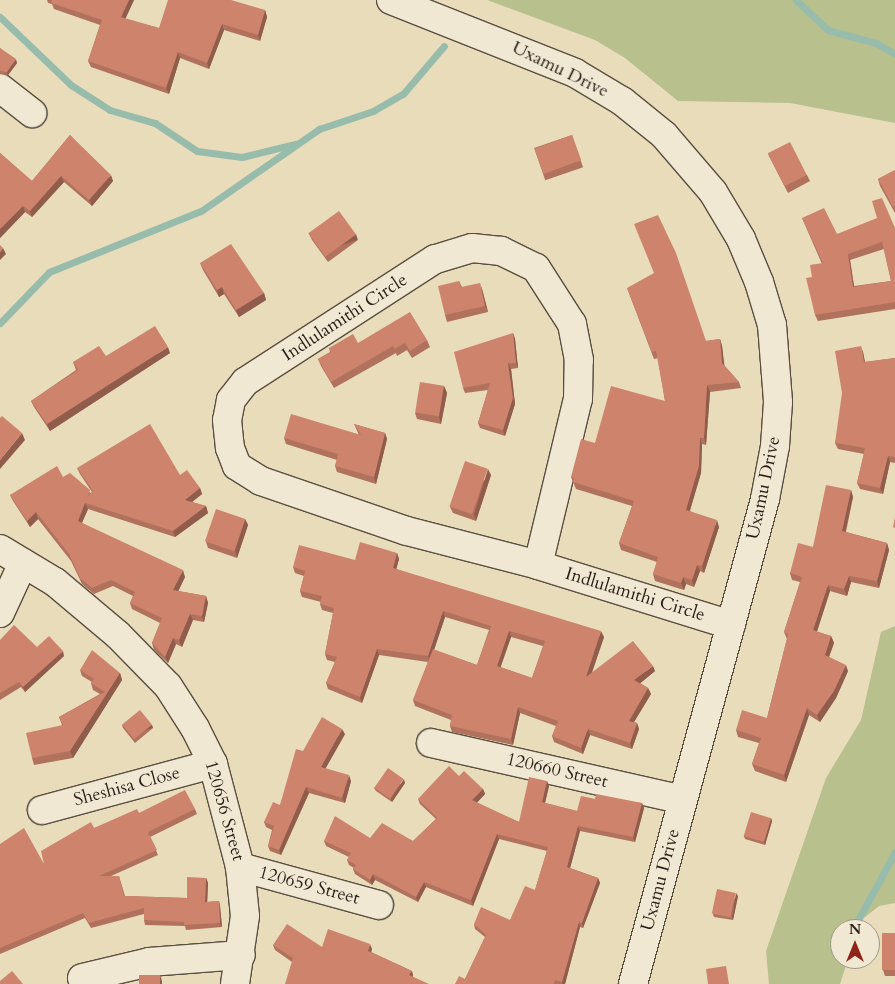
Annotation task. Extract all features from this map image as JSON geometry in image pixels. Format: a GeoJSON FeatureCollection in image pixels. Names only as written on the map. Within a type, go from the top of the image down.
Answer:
{"type":"FeatureCollection","features":[{"type":"Feature","properties":{"kind":"street","name":"Uxamu Drive"},"geometry":{"type":"LineString","coordinates":[[392,0],[575,73],[622,101],[664,135],[695,169],[741,239],[759,282],[772,325],[778,402],[775,446],[765,499],[732,626],[633,984]]}},
{"type":"Feature","properties":{"kind":"street"},"geometry":{"type":"LineString","coordinates":[[0,88],[32,113]]}},
{"type":"Feature","properties":{"kind":"street","name":"Indlulamithi Circle"},"geometry":{"type":"LineString","coordinates":[[538,565],[578,399],[579,360],[572,324],[536,268],[501,251],[472,248],[435,260],[246,382],[231,400],[227,420],[230,448],[237,466],[261,481],[407,531],[538,565],[732,626]]}},
{"type":"Feature","properties":{"kind":"street","name":"120656 Street"},"geometry":{"type":"LineString","coordinates":[[0,549],[54,582],[118,635],[168,686],[213,764],[240,867],[245,916],[241,955],[235,984]]}},
{"type":"Feature","properties":{"kind":"street"},"geometry":{"type":"LineString","coordinates":[[0,613],[23,563]]}},
{"type":"Feature","properties":{"kind":"street","name":"120660 Street"},"geometry":{"type":"LineString","coordinates":[[431,743],[683,800]]}},
{"type":"Feature","properties":{"kind":"street","name":"Sheshisa Close"},"geometry":{"type":"LineString","coordinates":[[42,810],[213,764]]}},
{"type":"Feature","properties":{"kind":"street","name":"120659 Street"},"geometry":{"type":"LineString","coordinates":[[240,867],[379,906]]}},
{"type":"Feature","properties":{"kind":"street"},"geometry":{"type":"LineString","coordinates":[[82,978],[149,962],[241,955]]}},
{"type":"Feature","properties":{"kind":"green space"},"geometry":{"type":"Polygon","coordinates":[[[487,0],[895,0],[895,123],[790,103],[678,101],[625,58],[595,40],[487,0]]]}},
{"type":"Feature","properties":{"kind":"green space"},"geometry":{"type":"Polygon","coordinates":[[[895,626],[895,903],[879,906],[863,919],[830,919],[830,969],[845,969],[840,984],[769,984],[766,951],[826,778],[861,720],[881,632],[895,626]]]}},
{"type":"Feature","properties":{"kind":"building"},"geometry":{"type":"Polygon","coordinates":[[[52,0],[129,0],[121,17],[159,28],[168,0],[231,0],[265,10],[258,35],[222,24],[207,63],[178,52],[166,88],[88,61],[102,20],[51,3],[52,0]]]}},
{"type":"Feature","properties":{"kind":"building"},"geometry":{"type":"Polygon","coordinates":[[[0,48],[16,59],[7,72],[0,71],[0,48]]]}},
{"type":"Feature","properties":{"kind":"building"},"geometry":{"type":"Polygon","coordinates":[[[70,135],[111,175],[89,200],[61,176],[30,211],[23,206],[0,229],[0,153],[32,181],[70,135]]]}},
{"type":"Feature","properties":{"kind":"building"},"geometry":{"type":"Polygon","coordinates":[[[572,135],[581,160],[544,174],[534,149],[572,135]]]}},
{"type":"Feature","properties":{"kind":"building"},"geometry":{"type":"Polygon","coordinates":[[[790,142],[807,175],[785,186],[768,153],[790,142]]]}},
{"type":"Feature","properties":{"kind":"building"},"geometry":{"type":"Polygon","coordinates":[[[895,170],[895,206],[893,207],[878,179],[895,170]]]}},
{"type":"Feature","properties":{"kind":"building"},"geometry":{"type":"Polygon","coordinates":[[[882,198],[895,228],[895,302],[815,315],[806,278],[812,277],[810,265],[823,263],[802,218],[824,208],[837,234],[877,218],[872,201],[882,198]],[[882,242],[848,254],[853,287],[891,281],[882,242]]]}},
{"type":"Feature","properties":{"kind":"building"},"geometry":{"type":"Polygon","coordinates":[[[339,211],[356,234],[325,257],[308,233],[339,211]]]}},
{"type":"Feature","properties":{"kind":"building"},"geometry":{"type":"Polygon","coordinates":[[[658,215],[676,253],[706,341],[720,339],[722,363],[739,382],[707,385],[704,438],[700,438],[699,466],[686,510],[717,520],[702,566],[697,565],[692,580],[683,577],[681,583],[653,574],[658,557],[619,543],[634,501],[573,482],[574,478],[571,477],[581,439],[595,443],[611,386],[665,401],[656,351],[652,352],[627,288],[654,273],[634,224],[658,215]]]}},
{"type":"Feature","properties":{"kind":"building"},"geometry":{"type":"Polygon","coordinates":[[[231,244],[264,293],[236,310],[222,287],[217,290],[200,263],[231,244]]]}},
{"type":"Feature","properties":{"kind":"building"},"geometry":{"type":"Polygon","coordinates":[[[459,281],[461,287],[480,283],[485,306],[445,315],[438,286],[459,281]]]}},
{"type":"Feature","properties":{"kind":"building"},"geometry":{"type":"Polygon","coordinates":[[[410,312],[427,340],[410,351],[405,343],[395,349],[393,346],[331,382],[318,359],[331,352],[329,348],[353,334],[358,343],[410,312]]]}},
{"type":"Feature","properties":{"kind":"building"},"geometry":{"type":"Polygon","coordinates":[[[155,326],[168,347],[47,424],[31,401],[78,370],[73,362],[99,346],[106,356],[155,326]]]}},
{"type":"Feature","properties":{"kind":"building"},"geometry":{"type":"Polygon","coordinates":[[[513,333],[516,363],[508,363],[513,398],[503,430],[478,423],[490,383],[463,388],[454,352],[513,333]]]}},
{"type":"Feature","properties":{"kind":"building"},"geometry":{"type":"Polygon","coordinates":[[[861,346],[864,362],[895,358],[895,457],[888,456],[880,488],[857,483],[865,448],[835,443],[842,393],[835,351],[861,346]]]}},
{"type":"Feature","properties":{"kind":"building"},"geometry":{"type":"Polygon","coordinates":[[[420,382],[444,386],[439,416],[415,413],[420,382]]]}},
{"type":"Feature","properties":{"kind":"building"},"geometry":{"type":"Polygon","coordinates":[[[291,414],[361,435],[354,424],[385,433],[374,477],[335,466],[338,454],[284,438],[291,414]]]}},
{"type":"Feature","properties":{"kind":"building"},"geometry":{"type":"Polygon","coordinates":[[[2,416],[22,433],[0,460],[0,418],[2,416]]]}},
{"type":"Feature","properties":{"kind":"building"},"geometry":{"type":"Polygon","coordinates":[[[150,424],[180,475],[187,470],[200,488],[185,500],[206,506],[173,531],[85,503],[78,521],[183,570],[173,590],[206,596],[202,616],[190,614],[179,640],[173,638],[165,657],[152,643],[162,618],[130,603],[135,592],[111,580],[92,588],[80,578],[69,554],[36,512],[27,521],[10,495],[57,466],[63,477],[70,473],[90,490],[88,496],[93,491],[77,468],[150,424]]]}},
{"type":"Feature","properties":{"kind":"building"},"geometry":{"type":"Polygon","coordinates":[[[465,461],[488,469],[472,514],[449,506],[465,461]]]}},
{"type":"Feature","properties":{"kind":"building"},"geometry":{"type":"Polygon","coordinates":[[[826,485],[851,490],[842,531],[887,543],[877,581],[849,576],[844,589],[828,585],[813,630],[831,636],[825,655],[846,665],[834,691],[817,715],[807,708],[784,775],[752,764],[761,738],[736,730],[742,710],[767,718],[788,634],[784,632],[802,577],[790,573],[798,543],[813,547],[826,485]]]}},
{"type":"Feature","properties":{"kind":"building"},"geometry":{"type":"Polygon","coordinates":[[[216,509],[245,519],[234,551],[205,541],[216,509]]]}},
{"type":"Feature","properties":{"kind":"building"},"geometry":{"type":"Polygon","coordinates":[[[360,542],[397,553],[393,568],[601,631],[586,677],[633,641],[653,666],[634,680],[648,688],[629,721],[637,723],[630,743],[588,729],[581,748],[552,736],[558,721],[518,707],[511,739],[450,726],[452,715],[413,700],[433,649],[477,665],[491,626],[443,611],[428,656],[377,649],[360,697],[326,683],[337,657],[325,654],[334,608],[320,604],[322,596],[300,591],[305,571],[293,567],[299,545],[355,560],[360,542]],[[509,631],[497,666],[532,678],[545,641],[509,631]]]}},
{"type":"Feature","properties":{"kind":"building"},"geometry":{"type":"Polygon","coordinates":[[[14,625],[37,647],[49,636],[63,651],[23,687],[19,682],[0,693],[0,640],[14,625]]]}},
{"type":"Feature","properties":{"kind":"building"},"geometry":{"type":"Polygon","coordinates":[[[92,650],[120,673],[70,751],[32,758],[26,733],[63,725],[59,717],[105,692],[91,683],[94,679],[80,670],[92,650]]]}},
{"type":"Feature","properties":{"kind":"building"},"geometry":{"type":"Polygon","coordinates":[[[140,710],[152,725],[134,739],[122,724],[140,710]]]}},
{"type":"Feature","properties":{"kind":"building"},"geometry":{"type":"Polygon","coordinates":[[[322,717],[342,729],[321,767],[349,775],[342,798],[306,787],[279,850],[268,846],[274,826],[264,822],[273,802],[280,805],[296,749],[303,751],[322,717]]]}},
{"type":"Feature","properties":{"kind":"building"},"geometry":{"type":"Polygon","coordinates":[[[449,766],[459,776],[464,771],[483,789],[472,800],[519,822],[529,777],[547,781],[542,802],[577,811],[581,796],[595,799],[596,794],[642,803],[633,837],[578,826],[567,867],[598,878],[582,923],[579,922],[562,982],[555,980],[554,984],[455,984],[459,976],[465,979],[486,935],[474,924],[481,907],[510,920],[525,886],[535,890],[548,847],[497,834],[471,900],[424,882],[416,897],[373,874],[370,880],[353,869],[356,865],[347,860],[351,853],[324,841],[335,816],[370,838],[382,823],[413,841],[437,818],[418,799],[449,766]]]}},
{"type":"Feature","properties":{"kind":"building"},"geometry":{"type":"Polygon","coordinates":[[[388,768],[404,779],[390,799],[374,788],[388,768]]]}},
{"type":"Feature","properties":{"kind":"building"},"geometry":{"type":"Polygon","coordinates":[[[185,790],[195,809],[148,832],[157,850],[99,876],[119,876],[124,896],[187,898],[187,877],[206,878],[205,902],[219,901],[220,923],[184,925],[184,922],[144,920],[144,908],[89,923],[83,913],[0,948],[0,844],[24,828],[44,864],[41,851],[91,822],[94,828],[137,809],[139,813],[185,790]]]}},
{"type":"Feature","properties":{"kind":"building"},"geometry":{"type":"Polygon","coordinates":[[[751,812],[771,818],[764,842],[744,836],[751,812]]]}},
{"type":"Feature","properties":{"kind":"building"},"geometry":{"type":"Polygon","coordinates":[[[717,889],[736,893],[730,917],[712,913],[717,889]]]}},
{"type":"Feature","properties":{"kind":"building"},"geometry":{"type":"Polygon","coordinates":[[[287,924],[322,947],[328,929],[370,944],[368,951],[412,971],[409,975],[429,984],[285,984],[293,958],[273,945],[287,924]]]}},
{"type":"Feature","properties":{"kind":"building"},"geometry":{"type":"Polygon","coordinates":[[[882,933],[895,933],[895,970],[882,970],[882,933]]]}},
{"type":"Feature","properties":{"kind":"building"},"geometry":{"type":"Polygon","coordinates":[[[726,966],[729,984],[708,984],[706,969],[726,966]]]}},
{"type":"Feature","properties":{"kind":"building"},"geometry":{"type":"Polygon","coordinates":[[[12,971],[23,984],[0,984],[0,981],[12,971]]]}},
{"type":"Feature","properties":{"kind":"building"},"geometry":{"type":"Polygon","coordinates":[[[139,975],[160,975],[160,984],[139,984],[139,975]]]}},
{"type":"Feature","properties":{"kind":"waterway"},"geometry":{"type":"LineString","coordinates":[[796,0],[828,30],[876,43],[895,54]]}},
{"type":"Feature","properties":{"kind":"waterway"},"geometry":{"type":"LineString","coordinates":[[0,17],[71,85],[110,110],[155,123],[197,151],[242,157],[295,144]]}},
{"type":"Feature","properties":{"kind":"waterway"},"geometry":{"type":"LineString","coordinates":[[0,323],[49,272],[201,211],[319,129],[373,111],[403,94],[444,46]]}},
{"type":"Feature","properties":{"kind":"waterway"},"geometry":{"type":"LineString","coordinates":[[858,919],[895,852]]}}]}
